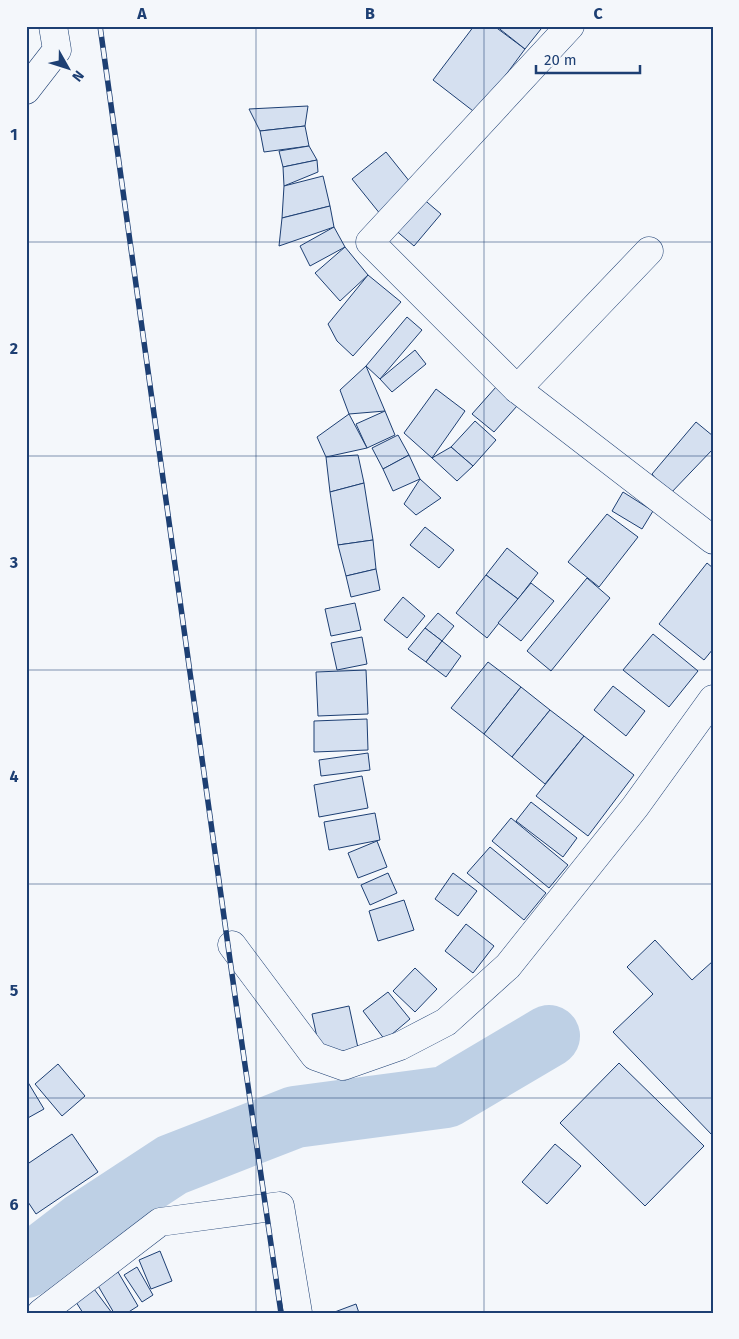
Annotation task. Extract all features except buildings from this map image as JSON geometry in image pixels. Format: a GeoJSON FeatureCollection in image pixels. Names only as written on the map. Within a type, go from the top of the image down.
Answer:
{"type":"FeatureCollection","features":[{"type":"Feature","properties":{"kind":"street"},"geometry":{"type":"LineString","coordinates":[[26,90],[57,50],[53,26]]}},
{"type":"Feature","properties":{"kind":"street"},"geometry":{"type":"LineString","coordinates":[[570,26],[370,242],[517,389],[713,540]]}},
{"type":"Feature","properties":{"kind":"street"},"geometry":{"type":"LineString","coordinates":[[517,389],[649,251]]}},
{"type":"Feature","properties":{"kind":"street"},"geometry":{"type":"LineString","coordinates":[[232,945],[315,1056],[343,1066],[400,1046],[446,1022],[508,966],[636,807],[713,699]]}},
{"type":"Feature","properties":{"kind":"street"},"geometry":{"type":"LineString","coordinates":[[41,1313],[160,1222],[280,1206],[298,1313]]}},
{"type":"Feature","properties":{"kind":"waterway"},"geometry":{"type":"LineString","coordinates":[[26,1267],[82,1224],[172,1165],[295,1117],[446,1097],[549,1036]]}},
{"type":"Feature","properties":{"kind":"railway"},"geometry":{"type":"LineString","coordinates":[[100,26],[281,1313]]}}]}
